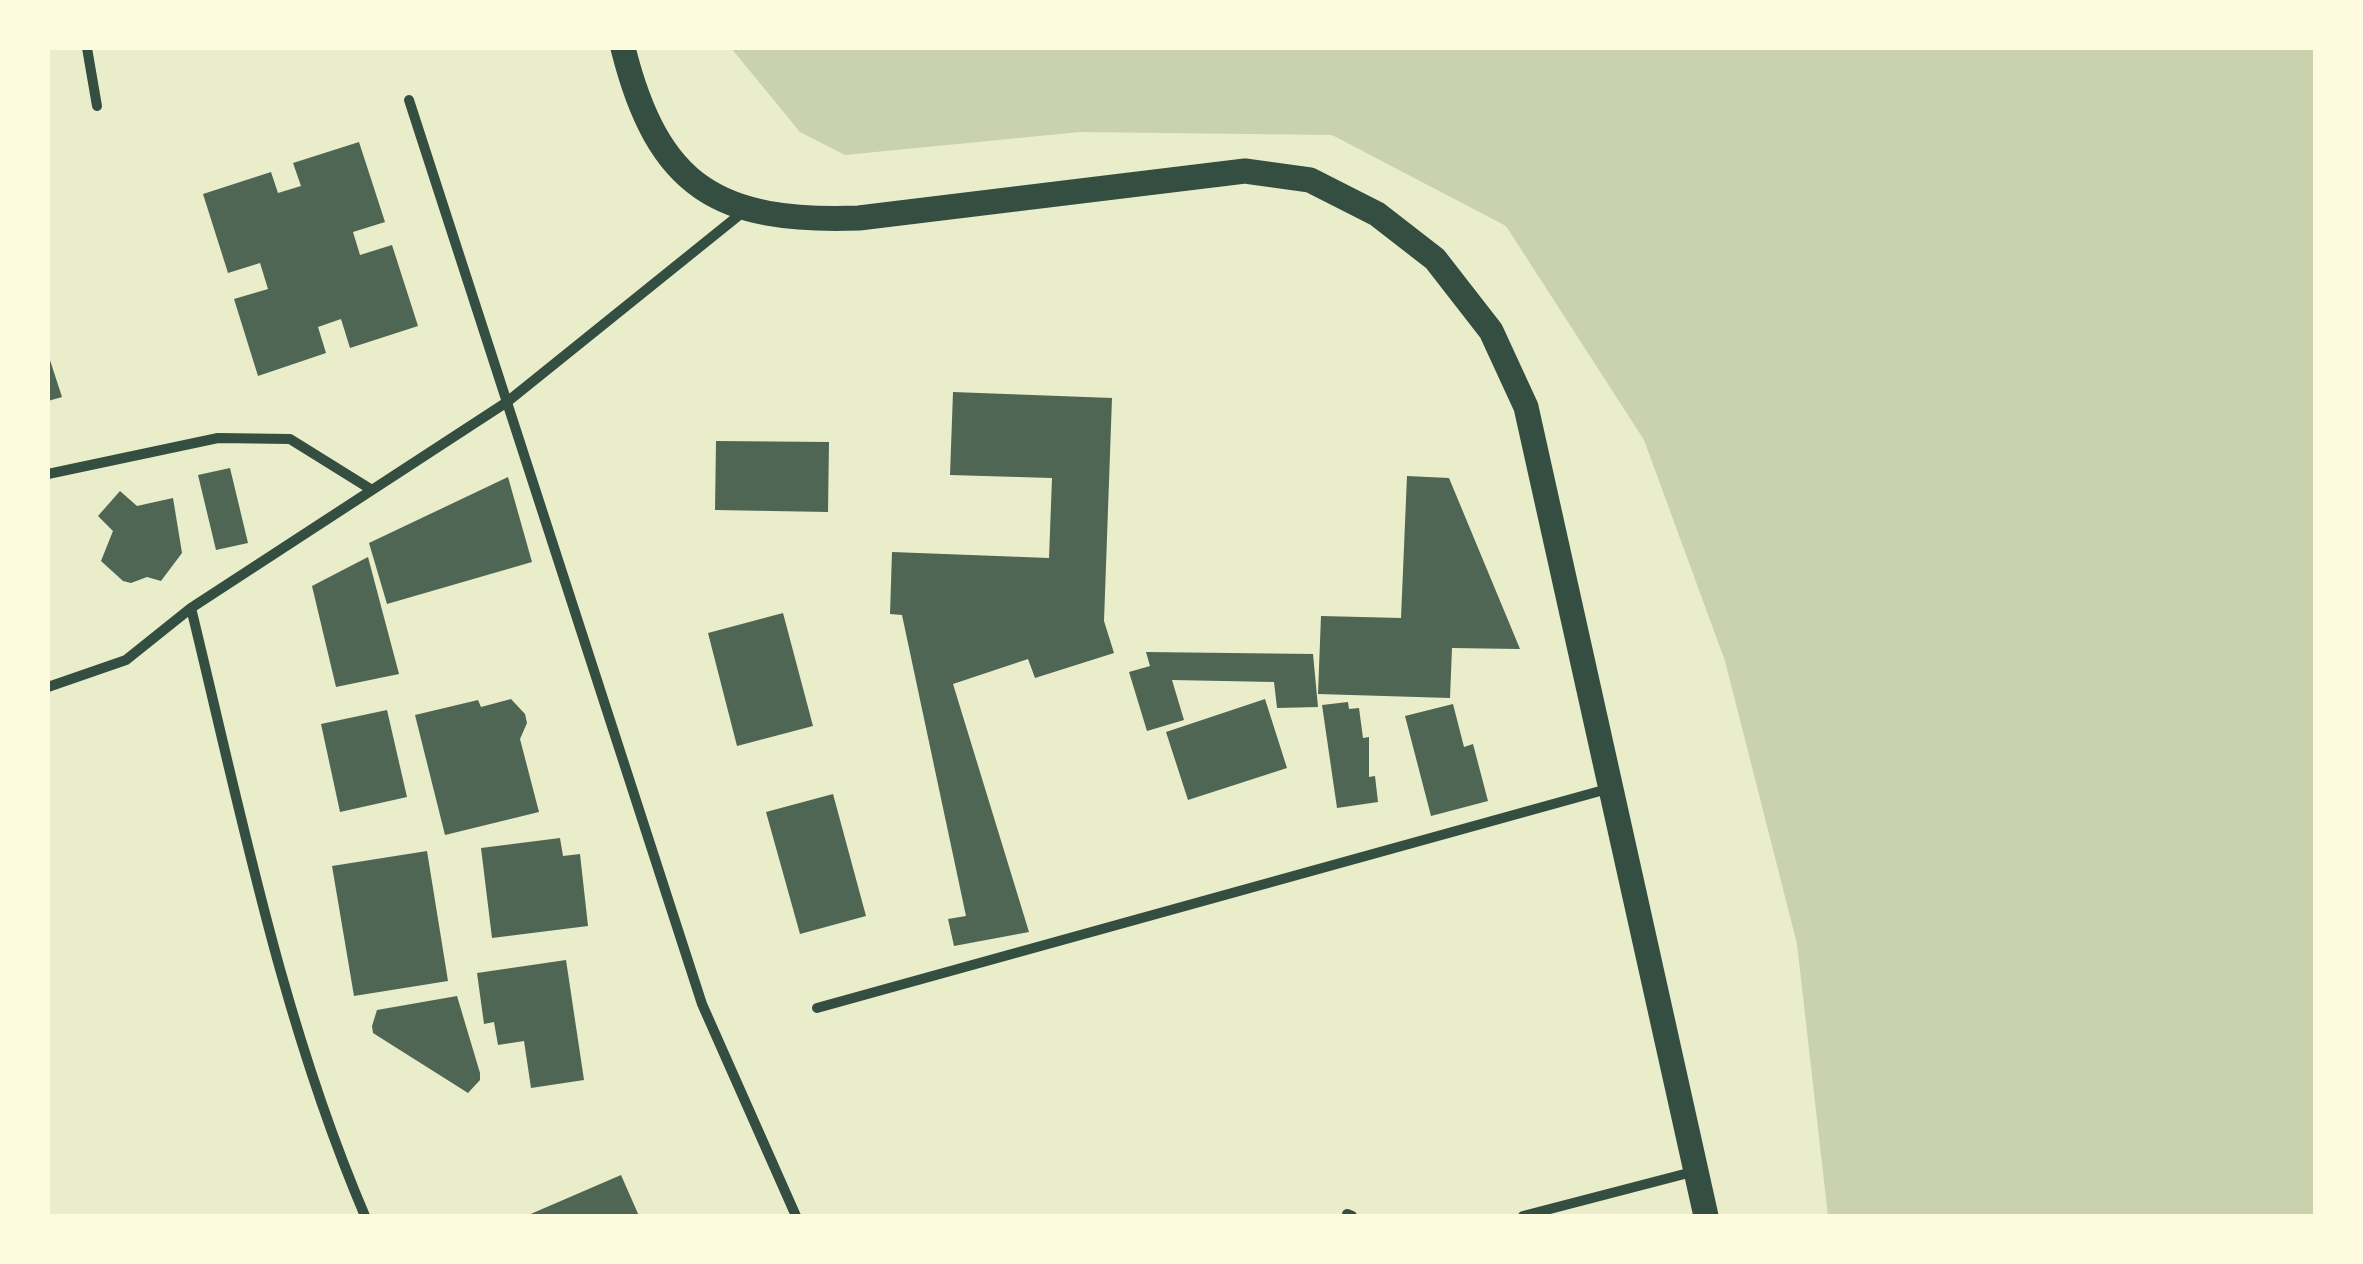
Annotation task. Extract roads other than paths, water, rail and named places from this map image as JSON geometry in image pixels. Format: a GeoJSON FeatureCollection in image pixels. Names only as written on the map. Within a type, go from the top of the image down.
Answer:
{"type":"FeatureCollection","features":[{"type":"Feature","properties":{"kind":"main road"},"geometry":{"type":"LineString","coordinates":[[623,48],[636,102],[670,157],[704,190],[744,211],[796,220],[859,218],[1245,171],[1310,180],[1377,214],[1434,259],[1492,331],[1526,407],[1706,1216]]}},
{"type":"Feature","properties":{"kind":"street"},"geometry":{"type":"LineString","coordinates":[[87,48],[97,106]]}},
{"type":"Feature","properties":{"kind":"street"},"geometry":{"type":"LineString","coordinates":[[409,100],[702,1004],[796,1216]]}},
{"type":"Feature","properties":{"kind":"street"},"geometry":{"type":"LineString","coordinates":[[48,687],[126,660],[191,608],[506,402],[744,211]]}},
{"type":"Feature","properties":{"kind":"street"},"geometry":{"type":"LineString","coordinates":[[48,474],[218,438],[290,438],[372,490]]}},
{"type":"Feature","properties":{"kind":"street"},"geometry":{"type":"LineString","coordinates":[[191,608],[286,998],[338,1154],[365,1216]]}},
{"type":"Feature","properties":{"kind":"street"},"geometry":{"type":"LineString","coordinates":[[816,1008],[1612,787]]}},
{"type":"Feature","properties":{"kind":"street"},"geometry":{"type":"LineString","coordinates":[[1523,1216],[1698,1171]]}}]}
